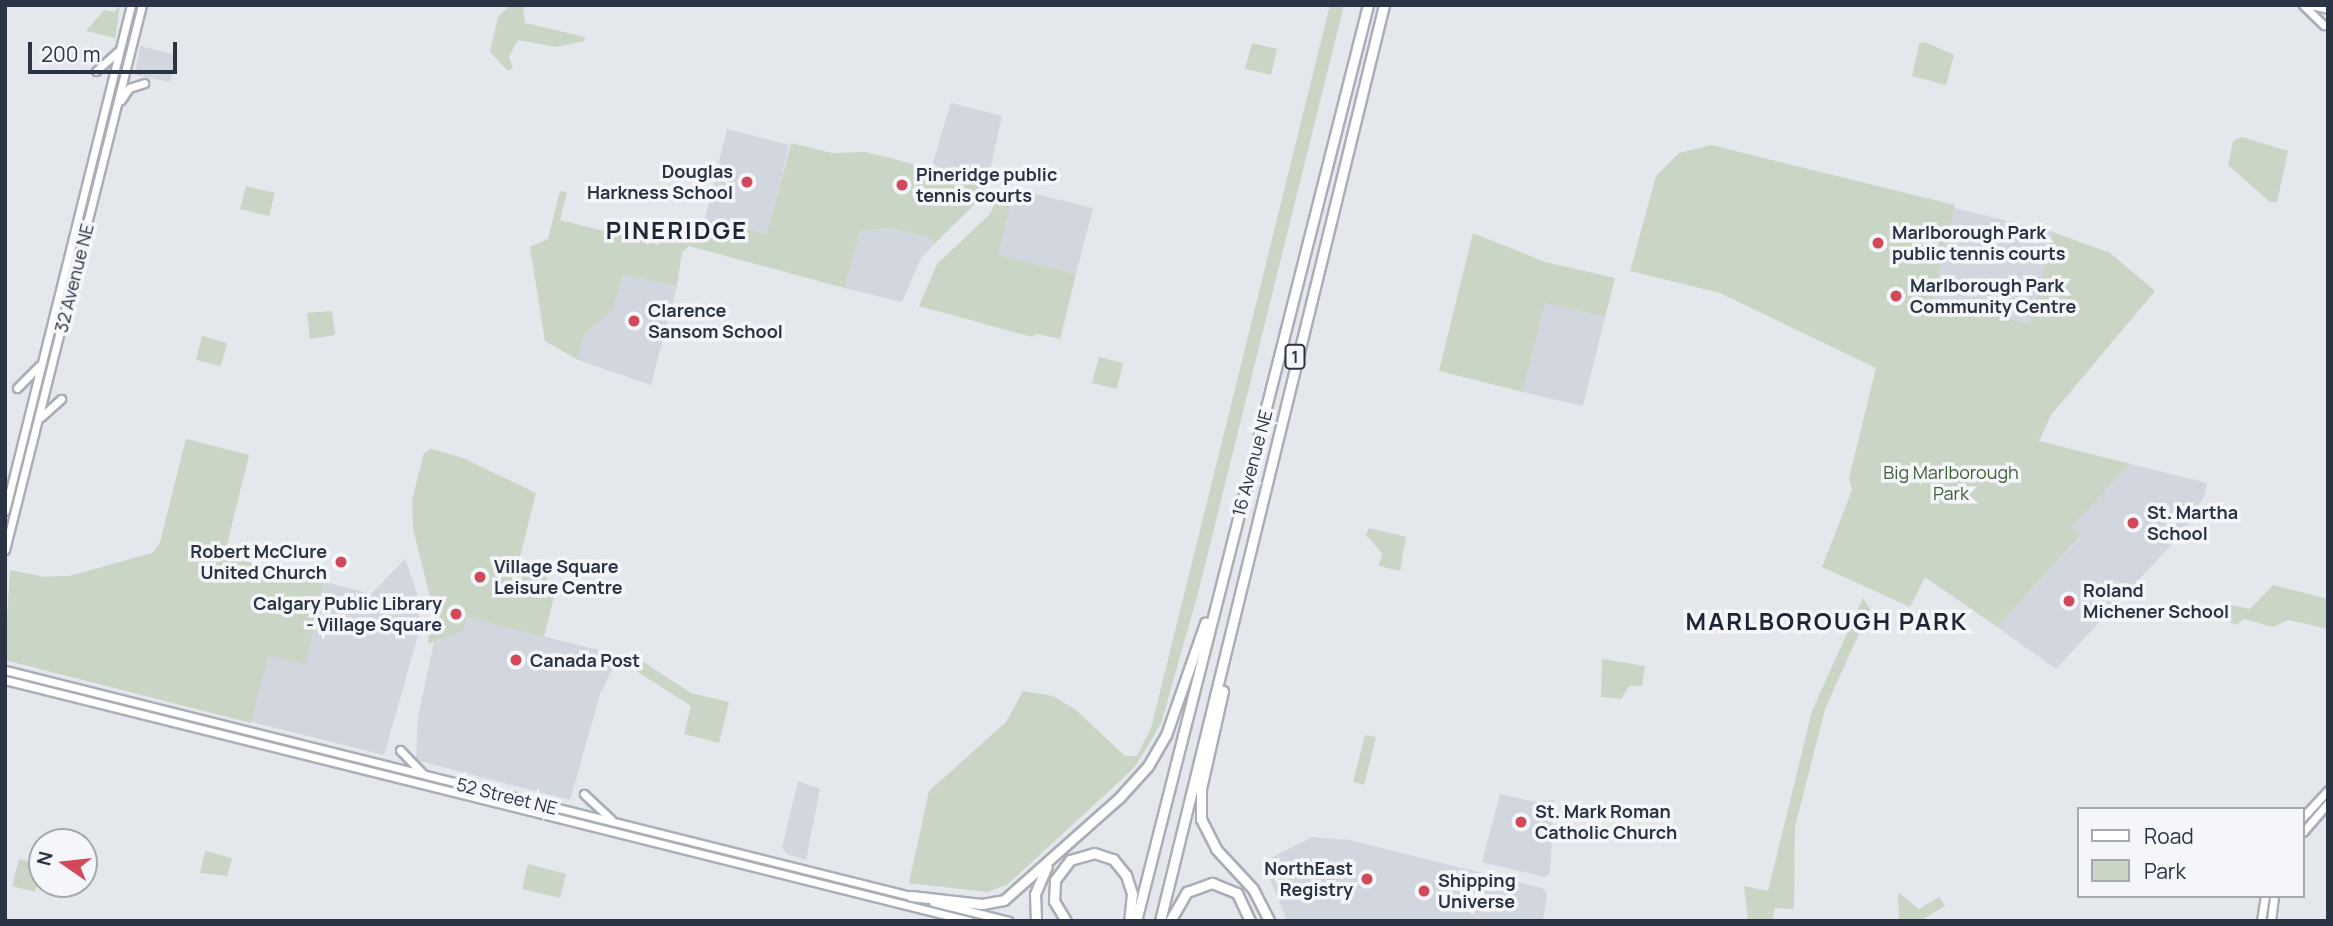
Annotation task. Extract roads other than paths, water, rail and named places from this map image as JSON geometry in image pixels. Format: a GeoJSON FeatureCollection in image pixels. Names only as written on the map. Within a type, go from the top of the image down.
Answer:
{"type":"FeatureCollection","features":[{"type":"Feature","properties":{"kind":"highway","name":"16 Avenue NE"},"geometry":{"type":"LineString","coordinates":[[1136,921],[1368,5]]}},
{"type":"Feature","properties":{"kind":"highway","name":"16 Avenue NE"},"geometry":{"type":"LineString","coordinates":[[1160,921],[1234,621],[1280,415],[1384,5]]}},
{"type":"Feature","properties":{"kind":"highway"},"geometry":{"type":"LineString","coordinates":[[911,896],[997,902],[1014,893],[1124,793],[1158,751],[1217,597]]}},
{"type":"Feature","properties":{"kind":"highway"},"geometry":{"type":"LineString","coordinates":[[1234,621],[1200,812],[1212,844],[1253,889],[1268,919]]}},
{"type":"Feature","properties":{"kind":"highway"},"geometry":{"type":"LineString","coordinates":[[1036,921],[1036,889],[1059,850]]}},
{"type":"Feature","properties":{"kind":"highway"},"geometry":{"type":"LineString","coordinates":[[1066,921],[1054,901],[1055,880],[1065,863],[1088,853],[1106,856],[1123,869],[1132,894],[1129,921]]}},
{"type":"Feature","properties":{"kind":"highway"},"geometry":{"type":"LineString","coordinates":[[1170,921],[1187,892],[1212,883],[1232,888],[1242,898],[1250,921]]}},
{"type":"Feature","properties":{"kind":"main road","name":"32 Avenue NE"},"geometry":{"type":"LineString","coordinates":[[5,511],[131,5]]}},
{"type":"Feature","properties":{"kind":"main road","name":"32 Avenue NE"},"geometry":{"type":"LineString","coordinates":[[5,550],[142,5]]}},
{"type":"Feature","properties":{"kind":"main road"},"geometry":{"type":"LineString","coordinates":[[2303,5],[2325,25]]}},
{"type":"Feature","properties":{"kind":"main road"},"geometry":{"type":"LineString","coordinates":[[2311,5],[2328,9]]}},
{"type":"Feature","properties":{"kind":"main road"},"geometry":{"type":"LineString","coordinates":[[96,71],[120,49]]}},
{"type":"Feature","properties":{"kind":"main road"},"geometry":{"type":"LineString","coordinates":[[117,106],[130,88],[144,83]]}},
{"type":"Feature","properties":{"kind":"main road"},"geometry":{"type":"LineString","coordinates":[[17,388],[42,363]]}},
{"type":"Feature","properties":{"kind":"main road"},"geometry":{"type":"LineString","coordinates":[[37,424],[61,399]]}},
{"type":"Feature","properties":{"kind":"main road","name":"52 Street NE"},"geometry":{"type":"LineString","coordinates":[[6,670],[1009,921]]}},
{"type":"Feature","properties":{"kind":"main road","name":"52 Street NE"},"geometry":{"type":"LineString","coordinates":[[5,680],[970,921]]}},
{"type":"Feature","properties":{"kind":"main road"},"geometry":{"type":"LineString","coordinates":[[400,750],[425,776]]}},
{"type":"Feature","properties":{"kind":"main road"},"geometry":{"type":"LineString","coordinates":[[2305,815],[2328,790]]}},
{"type":"Feature","properties":{"kind":"main road"},"geometry":{"type":"LineString","coordinates":[[584,794],[596,810],[618,823]]}},
{"type":"Feature","properties":{"kind":"main road"},"geometry":{"type":"LineString","coordinates":[[2305,830],[2328,803]]}},
{"type":"Feature","properties":{"kind":"main road"},"geometry":{"type":"LineString","coordinates":[[2261,921],[2265,898]]}},
{"type":"Feature","properties":{"kind":"main road"},"geometry":{"type":"LineString","coordinates":[[2271,921],[2274,898]]}},
{"type":"Feature","properties":{"kind":"place","name":"Douglas Harkness School"},"geometry":{"type":"Point","coordinates":[747,182]}},
{"type":"Feature","properties":{"kind":"place","name":"Pineridge public tennis courts"},"geometry":{"type":"Point","coordinates":[902,185]}},
{"type":"Feature","properties":{"kind":"place","name":"Marlborough Park public tennis courts"},"geometry":{"type":"Point","coordinates":[1878,243]}},
{"type":"Feature","properties":{"kind":"place","name":"Marlborough Park Community Centre"},"geometry":{"type":"Point","coordinates":[1896,296]}},
{"type":"Feature","properties":{"kind":"place","name":"Clarence Sansom School"},"geometry":{"type":"Point","coordinates":[634,321]}},
{"type":"Feature","properties":{"kind":"place","name":"St. Martha School"},"geometry":{"type":"Point","coordinates":[2133,523]}},
{"type":"Feature","properties":{"kind":"place","name":"Robert McClure United Church"},"geometry":{"type":"Point","coordinates":[341,562]}},
{"type":"Feature","properties":{"kind":"place","name":"Village Square Leisure Centre"},"geometry":{"type":"Point","coordinates":[480,577]}},
{"type":"Feature","properties":{"kind":"place","name":"Roland Michener School"},"geometry":{"type":"Point","coordinates":[2069,601]}},
{"type":"Feature","properties":{"kind":"place","name":"Calgary Public Library - Village Square"},"geometry":{"type":"Point","coordinates":[456,614]}},
{"type":"Feature","properties":{"kind":"place","name":"Canada Post"},"geometry":{"type":"Point","coordinates":[516,660]}},
{"type":"Feature","properties":{"kind":"place","name":"St. Mark Roman Catholic Church"},"geometry":{"type":"Point","coordinates":[1521,822]}},
{"type":"Feature","properties":{"kind":"place","name":"NorthEast Registry"},"geometry":{"type":"Point","coordinates":[1367,879]}},
{"type":"Feature","properties":{"kind":"place","name":"Shipping Universe"},"geometry":{"type":"Point","coordinates":[1424,891]}},
{"type":"Feature","properties":{"kind":"district","name":"PINERIDGE"},"geometry":{"type":"Point","coordinates":[677,230]}},
{"type":"Feature","properties":{"kind":"district","name":"MARLBOROUGH PARK"},"geometry":{"type":"Point","coordinates":[1827,621]}},
{"type":"Feature","properties":{"kind":"park label","name":"Big Marlborough Park"},"geometry":{"type":"Point","coordinates":[1951,483]}}]}
